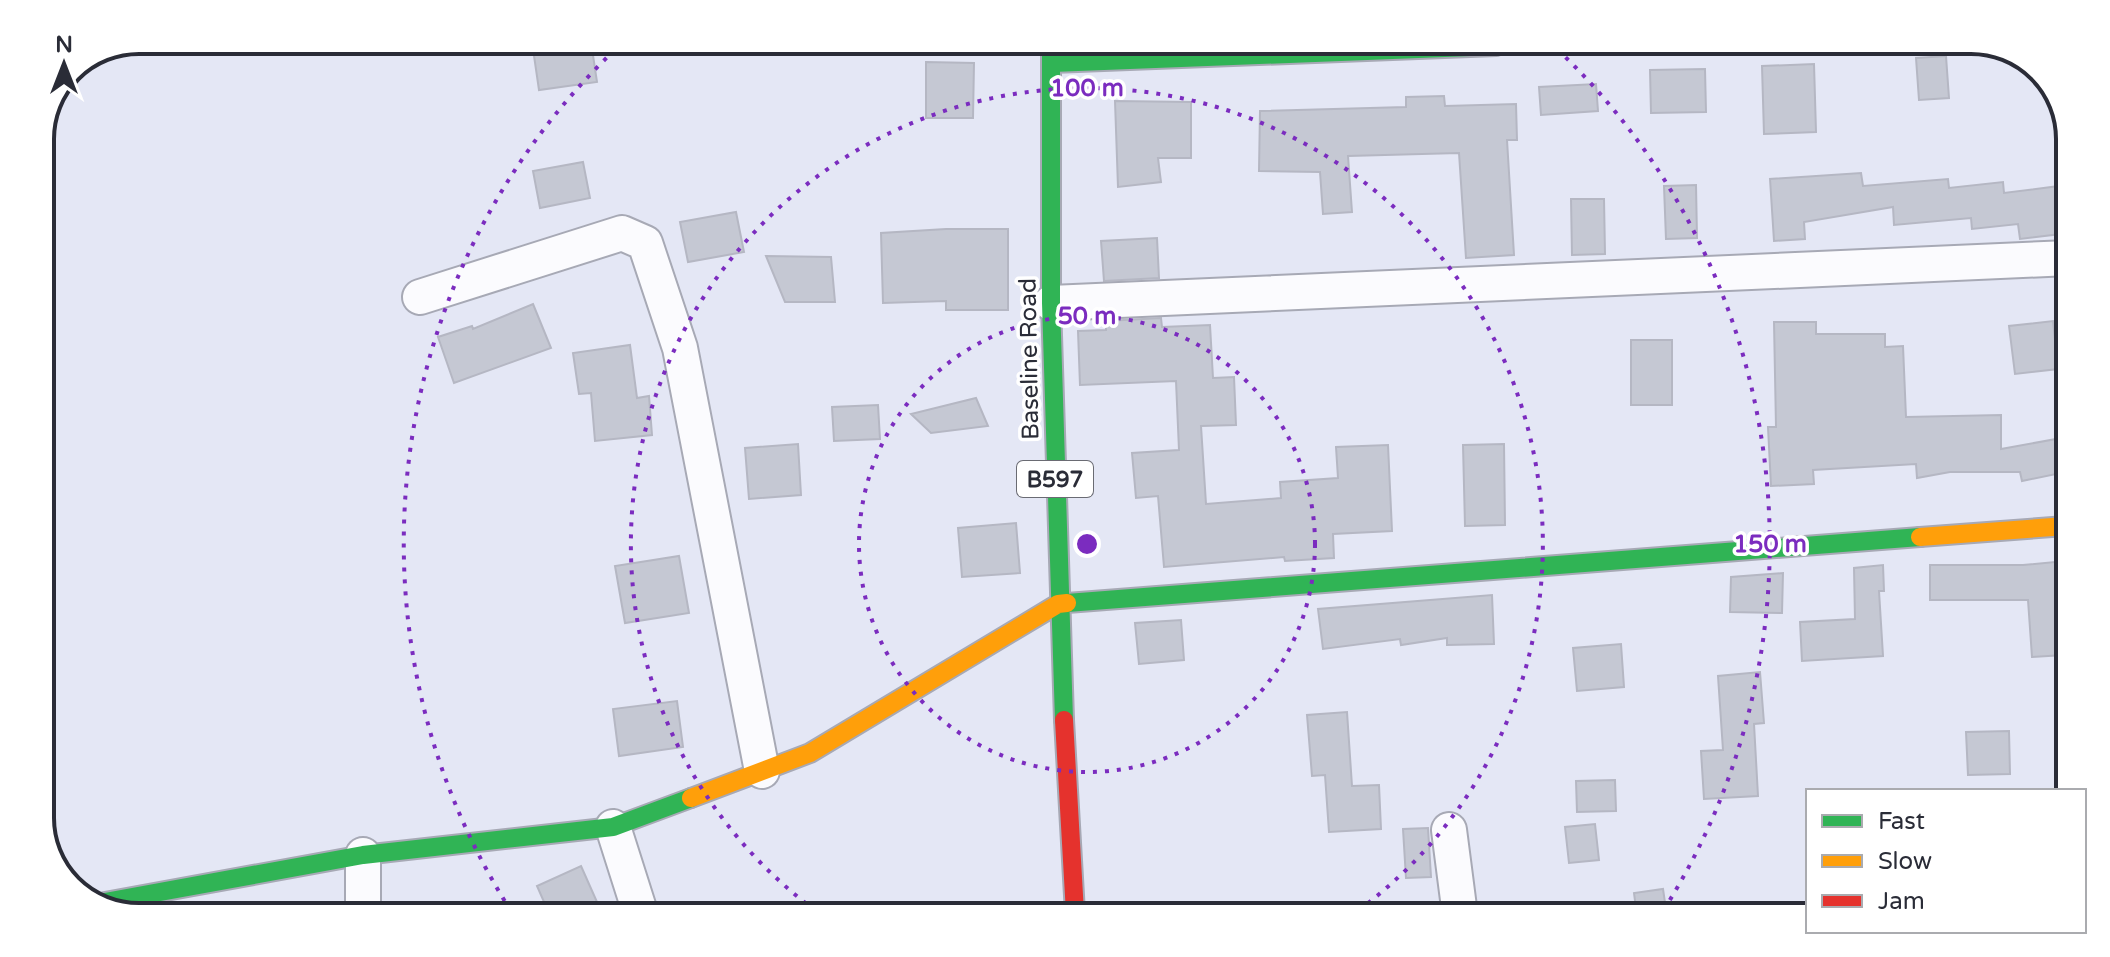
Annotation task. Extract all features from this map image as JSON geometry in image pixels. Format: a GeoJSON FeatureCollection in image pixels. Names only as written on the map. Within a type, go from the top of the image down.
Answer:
{"type":"FeatureCollection","features":[{"type":"Feature","properties":{"kind":"street","name":"Baseline Road"},"geometry":{"type":"LineString","coordinates":[[1052,54],[1051,303],[1058,604],[1074,903]]}},
{"type":"Feature","properties":{"kind":"street"},"geometry":{"type":"LineString","coordinates":[[1052,63],[1287,54]]}},
{"type":"Feature","properties":{"kind":"street"},"geometry":{"type":"LineString","coordinates":[[420,297],[622,233],[645,243],[680,348],[762,771]]}},
{"type":"Feature","properties":{"kind":"street"},"geometry":{"type":"LineString","coordinates":[[1051,303],[2056,259]]}},
{"type":"Feature","properties":{"kind":"street"},"geometry":{"type":"LineString","coordinates":[[117,900],[363,855],[613,827],[810,753],[1058,604],[2056,527]]}},
{"type":"Feature","properties":{"kind":"street"},"geometry":{"type":"LineString","coordinates":[[613,827],[637,903]]}},
{"type":"Feature","properties":{"kind":"street"},"geometry":{"type":"LineString","coordinates":[[1449,830],[1458,903]]}},
{"type":"Feature","properties":{"kind":"street"},"geometry":{"type":"LineString","coordinates":[[363,855],[363,903]]}},
{"type":"Feature","properties":{"kind":"building"},"geometry":{"type":"Polygon","coordinates":[[[534,54],[593,54],[597,82],[539,90],[534,54]]]}},
{"type":"Feature","properties":{"kind":"building"},"geometry":{"type":"Polygon","coordinates":[[[1946,56],[1949,98],[1919,100],[1916,58],[1946,56]]]}},
{"type":"Feature","properties":{"kind":"building"},"geometry":{"type":"Polygon","coordinates":[[[926,62],[974,63],[973,118],[926,118],[926,62]]]}},
{"type":"Feature","properties":{"kind":"building"},"geometry":{"type":"Polygon","coordinates":[[[1814,64],[1816,132],[1764,134],[1762,66],[1814,64]]]}},
{"type":"Feature","properties":{"kind":"building"},"geometry":{"type":"Polygon","coordinates":[[[1705,69],[1706,112],[1651,113],[1650,70],[1705,69]]]}},
{"type":"Feature","properties":{"kind":"building"},"geometry":{"type":"Polygon","coordinates":[[[1596,84],[1598,111],[1541,115],[1539,87],[1596,84]]]}},
{"type":"Feature","properties":{"kind":"building"},"geometry":{"type":"Polygon","coordinates":[[[1444,96],[1445,106],[1516,104],[1517,140],[1507,140],[1514,255],[1466,258],[1459,153],[1348,156],[1352,212],[1323,214],[1320,172],[1259,171],[1260,111],[1406,107],[1406,97],[1444,96]]]}},
{"type":"Feature","properties":{"kind":"building"},"geometry":{"type":"Polygon","coordinates":[[[1115,101],[1191,102],[1191,158],[1158,158],[1161,182],[1118,187],[1115,101]]]}},
{"type":"Feature","properties":{"kind":"building"},"geometry":{"type":"Polygon","coordinates":[[[583,162],[590,198],[540,208],[533,171],[583,162]]]}},
{"type":"Feature","properties":{"kind":"building"},"geometry":{"type":"Polygon","coordinates":[[[1861,173],[1863,186],[1948,179],[1949,188],[2003,182],[2004,193],[2056,186],[2056,235],[2020,239],[2018,224],[1972,229],[1971,218],[1894,225],[1893,207],[1804,222],[1805,239],[1774,241],[1770,179],[1861,173]]]}},
{"type":"Feature","properties":{"kind":"building"},"geometry":{"type":"Polygon","coordinates":[[[1696,185],[1697,238],[1666,239],[1664,186],[1696,185]]]}},
{"type":"Feature","properties":{"kind":"building"},"geometry":{"type":"Polygon","coordinates":[[[1571,199],[1604,199],[1605,254],[1572,255],[1571,199]]]}},
{"type":"Feature","properties":{"kind":"building"},"geometry":{"type":"Polygon","coordinates":[[[736,212],[744,252],[688,262],[680,222],[736,212]]]}},
{"type":"Feature","properties":{"kind":"building"},"geometry":{"type":"Polygon","coordinates":[[[1008,229],[1008,310],[946,310],[946,301],[883,303],[881,233],[1008,229]]]}},
{"type":"Feature","properties":{"kind":"building"},"geometry":{"type":"Polygon","coordinates":[[[1157,238],[1159,278],[1104,281],[1101,241],[1157,238]]]}},
{"type":"Feature","properties":{"kind":"building"},"geometry":{"type":"Polygon","coordinates":[[[766,256],[831,257],[835,302],[785,302],[766,256]]]}},
{"type":"Feature","properties":{"kind":"building"},"geometry":{"type":"Polygon","coordinates":[[[533,304],[551,348],[454,383],[438,337],[472,326],[473,329],[533,304]]]}},
{"type":"Feature","properties":{"kind":"building"},"geometry":{"type":"Polygon","coordinates":[[[1161,318],[1162,327],[1210,325],[1213,378],[1234,377],[1236,425],[1201,426],[1206,504],[1281,498],[1280,482],[1338,478],[1336,447],[1388,445],[1392,531],[1333,534],[1334,558],[1285,561],[1284,557],[1164,567],[1158,496],[1136,498],[1132,453],[1179,450],[1176,381],[1080,385],[1078,331],[1106,330],[1106,321],[1161,318]]]}},
{"type":"Feature","properties":{"kind":"building"},"geometry":{"type":"Polygon","coordinates":[[[2053,321],[2056,369],[2015,374],[2009,326],[2053,321]]]}},
{"type":"Feature","properties":{"kind":"building"},"geometry":{"type":"Polygon","coordinates":[[[1774,322],[1816,322],[1816,334],[1885,334],[1885,347],[1903,346],[1906,417],[2001,415],[2001,449],[2056,439],[2056,474],[2022,481],[2020,472],[1950,472],[1917,478],[1916,464],[1813,470],[1814,484],[1771,486],[1768,427],[1776,427],[1774,322]]]}},
{"type":"Feature","properties":{"kind":"building"},"geometry":{"type":"Polygon","coordinates":[[[1631,340],[1672,340],[1672,405],[1631,405],[1631,340]]]}},
{"type":"Feature","properties":{"kind":"building"},"geometry":{"type":"Polygon","coordinates":[[[630,345],[637,398],[649,396],[652,435],[595,441],[591,393],[579,394],[573,353],[630,345]]]}},
{"type":"Feature","properties":{"kind":"building"},"geometry":{"type":"Polygon","coordinates":[[[976,398],[988,426],[931,433],[911,414],[976,398]]]}},
{"type":"Feature","properties":{"kind":"building"},"geometry":{"type":"Polygon","coordinates":[[[878,405],[880,439],[834,441],[832,407],[878,405]]]}},
{"type":"Feature","properties":{"kind":"building"},"geometry":{"type":"Polygon","coordinates":[[[798,444],[801,495],[749,499],[745,448],[798,444]]]}},
{"type":"Feature","properties":{"kind":"building"},"geometry":{"type":"Polygon","coordinates":[[[1504,444],[1505,525],[1465,526],[1463,445],[1504,444]]]}},
{"type":"Feature","properties":{"kind":"building"},"geometry":{"type":"Polygon","coordinates":[[[1016,523],[1020,573],[962,577],[958,528],[1016,523]]]}},
{"type":"Feature","properties":{"kind":"building"},"geometry":{"type":"Polygon","coordinates":[[[679,556],[689,613],[625,623],[615,566],[679,556]]]}},
{"type":"Feature","properties":{"kind":"building"},"geometry":{"type":"Polygon","coordinates":[[[2056,562],[2056,656],[2032,657],[2028,600],[1930,600],[1930,565],[2056,562]]]}},
{"type":"Feature","properties":{"kind":"building"},"geometry":{"type":"Polygon","coordinates":[[[1883,565],[1884,591],[1879,591],[1883,656],[1802,661],[1800,622],[1855,619],[1854,568],[1883,565]]]}},
{"type":"Feature","properties":{"kind":"building"},"geometry":{"type":"Polygon","coordinates":[[[1783,573],[1782,613],[1730,612],[1731,577],[1783,573]]]}},
{"type":"Feature","properties":{"kind":"building"},"geometry":{"type":"Polygon","coordinates":[[[1492,595],[1494,644],[1447,645],[1447,638],[1401,645],[1400,639],[1323,649],[1318,609],[1492,595]]]}},
{"type":"Feature","properties":{"kind":"building"},"geometry":{"type":"Polygon","coordinates":[[[1181,620],[1184,660],[1139,664],[1135,623],[1181,620]]]}},
{"type":"Feature","properties":{"kind":"building"},"geometry":{"type":"Polygon","coordinates":[[[1621,644],[1624,687],[1577,691],[1573,648],[1621,644]]]}},
{"type":"Feature","properties":{"kind":"building"},"geometry":{"type":"Polygon","coordinates":[[[1760,672],[1764,723],[1754,724],[1758,796],[1704,799],[1701,751],[1723,750],[1718,676],[1760,672]]]}},
{"type":"Feature","properties":{"kind":"building"},"geometry":{"type":"Polygon","coordinates":[[[677,701],[683,747],[619,756],[613,709],[677,701]]]}},
{"type":"Feature","properties":{"kind":"building"},"geometry":{"type":"Polygon","coordinates":[[[1347,712],[1352,786],[1379,785],[1381,829],[1329,832],[1325,775],[1312,776],[1307,715],[1347,712]]]}},
{"type":"Feature","properties":{"kind":"building"},"geometry":{"type":"Polygon","coordinates":[[[2009,731],[2010,774],[1968,775],[1966,732],[2009,731]]]}},
{"type":"Feature","properties":{"kind":"building"},"geometry":{"type":"Polygon","coordinates":[[[1615,780],[1616,811],[1577,812],[1576,781],[1615,780]]]}},
{"type":"Feature","properties":{"kind":"building"},"geometry":{"type":"Polygon","coordinates":[[[1595,824],[1599,860],[1569,863],[1565,827],[1595,824]]]}},
{"type":"Feature","properties":{"kind":"building"},"geometry":{"type":"Polygon","coordinates":[[[1428,828],[1431,877],[1406,878],[1403,829],[1428,828]]]}},
{"type":"Feature","properties":{"kind":"building"},"geometry":{"type":"Polygon","coordinates":[[[581,866],[597,903],[544,903],[537,886],[581,866]]]}},
{"type":"Feature","properties":{"kind":"building"},"geometry":{"type":"Polygon","coordinates":[[[1663,889],[1665,903],[1635,903],[1634,893],[1663,889]]]}},
{"type":"Feature","properties":{"kind":"traffic: fast"},"geometry":{"type":"LineString","coordinates":[[1051,54],[1051,303],[1064,720]]}},
{"type":"Feature","properties":{"kind":"traffic: fast"},"geometry":{"type":"LineString","coordinates":[[1052,63],[1287,54]]}},
{"type":"Feature","properties":{"kind":"traffic: fast"},"geometry":{"type":"LineString","coordinates":[[1067,603],[1920,537]]}},
{"type":"Feature","properties":{"kind":"traffic: fast"},"geometry":{"type":"LineString","coordinates":[[117,900],[363,855],[613,827],[691,798]]}},
{"type":"Feature","properties":{"kind":"traffic: slow"},"geometry":{"type":"LineString","coordinates":[[1920,537],[2056,527]]}},
{"type":"Feature","properties":{"kind":"traffic: slow"},"geometry":{"type":"LineString","coordinates":[[691,798],[810,753],[1058,604],[1067,603]]}},
{"type":"Feature","properties":{"kind":"traffic: jam"},"geometry":{"type":"LineString","coordinates":[[1064,720],[1074,903]]}}]}
